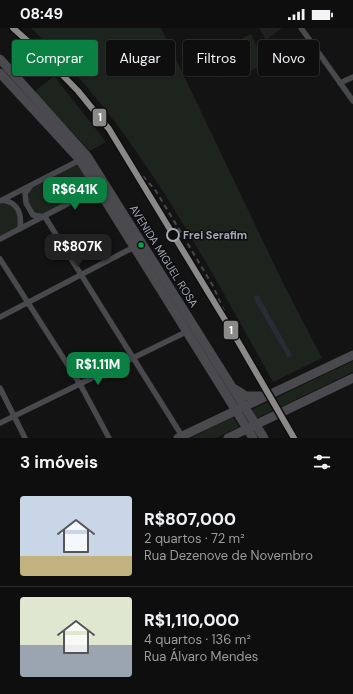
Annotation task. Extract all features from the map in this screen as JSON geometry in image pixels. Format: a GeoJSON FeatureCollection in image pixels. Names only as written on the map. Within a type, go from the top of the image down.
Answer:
{"type":"FeatureCollection","features":[{"type":"Feature","properties":{"kind":"main road","name":"AVENIDA MIGUEL ROSA"},"geometry":{"type":"LineString","coordinates":[[0,59],[84,158],[264,438]]}},
{"type":"Feature","properties":{"kind":"main road","name":"AVENIDA MIGUEL ROSA"},"geometry":{"type":"LineString","coordinates":[[0,73],[84,158]]}},
{"type":"Feature","properties":{"kind":"main road","name":"AVENIDA MIGUEL ROSA"},"geometry":{"type":"LineString","coordinates":[[102,186],[134,247],[188,331],[253,438]]}},
{"type":"Feature","properties":{"kind":"main road"},"geometry":{"type":"LineString","coordinates":[[180,437],[353,355]]}},
{"type":"Feature","properties":{"kind":"main road"},"geometry":{"type":"LineString","coordinates":[[228,438],[353,378]]}},
{"type":"Feature","properties":{"kind":"main road"},"geometry":{"type":"LineString","coordinates":[[231,385],[246,396],[268,396]]}},
{"type":"Feature","properties":{"kind":"street"},"geometry":{"type":"LineString","coordinates":[[301,28],[353,101]]}},
{"type":"Feature","properties":{"kind":"street"},"geometry":{"type":"LineString","coordinates":[[340,83],[353,77]]}},
{"type":"Feature","properties":{"kind":"street"},"geometry":{"type":"LineString","coordinates":[[2,200],[32,186],[84,158]]}},
{"type":"Feature","properties":{"kind":"street"},"geometry":{"type":"LineString","coordinates":[[32,186],[25,193],[26,203],[33,215],[45,217]]}},
{"type":"Feature","properties":{"kind":"street"},"geometry":{"type":"LineString","coordinates":[[0,239],[45,217],[102,186]]}},
{"type":"Feature","properties":{"kind":"street"},"geometry":{"type":"LineString","coordinates":[[2,200],[13,203],[17,207],[21,218],[20,229]]}},
{"type":"Feature","properties":{"kind":"street"},"geometry":{"type":"LineString","coordinates":[[45,217],[82,275],[180,437]]}},
{"type":"Feature","properties":{"kind":"street"},"geometry":{"type":"LineString","coordinates":[[0,317],[134,247]]}},
{"type":"Feature","properties":{"kind":"street"},"geometry":{"type":"LineString","coordinates":[[0,259],[80,384],[109,438]]}},
{"type":"Feature","properties":{"kind":"street"},"geometry":{"type":"LineString","coordinates":[[0,423],[188,331]]}},
{"type":"Feature","properties":{"kind":"street"},"geometry":{"type":"LineString","coordinates":[[0,388],[25,438]]}},
{"type":"Feature","properties":{"kind":"shaded area"},"geometry":{"type":"Polygon","coordinates":[[[31,28],[161,28],[167,40],[106,40],[106,76],[175,76],[175,57],[285,287],[322,358],[273,382],[221,288],[166,195],[104,108],[77,76],[98,76],[98,40],[43,40],[31,28]]]}},
{"type":"Feature","properties":{"kind":"shaded area"},"geometry":{"type":"Polygon","coordinates":[[[259,28],[282,28],[266,40],[259,28]]]}},
{"type":"Feature","properties":{"kind":"shaded area"},"geometry":{"type":"Polygon","coordinates":[[[251,34],[258,48],[258,67],[250,71],[250,40],[239,40],[251,34]]]}},
{"type":"Feature","properties":{"kind":"shaded area"},"geometry":{"type":"Polygon","coordinates":[[[54,76],[106,142],[90,151],[34,92],[54,76]]]}},
{"type":"Feature","properties":{"kind":"shaded area"},"geometry":{"type":"Polygon","coordinates":[[[79,164],[94,189],[44,215],[34,213],[28,203],[27,194],[34,187],[79,164]]]}},
{"type":"Feature","properties":{"kind":"shaded area"},"geometry":{"type":"Polygon","coordinates":[[[5,201],[16,208],[19,228],[0,237],[0,204],[5,201]]]}},
{"type":"Feature","properties":{"kind":"shaded area"},"geometry":{"type":"Polygon","coordinates":[[[258,295],[292,355],[288,358],[253,297],[258,295]]]}},
{"type":"Feature","properties":{"kind":"shaded area"},"geometry":{"type":"Polygon","coordinates":[[[353,361],[353,372],[255,419],[249,411],[353,361]]]}},
{"type":"Feature","properties":{"kind":"shaded area"},"geometry":{"type":"Polygon","coordinates":[[[233,417],[239,427],[216,438],[191,438],[233,417]]]}},
{"type":"Feature","properties":{"kind":"railway"},"geometry":{"type":"LineString","coordinates":[[125,156],[156,191],[213,286],[236,338]]}},
{"type":"Feature","properties":{"kind":"transit line","name":"1"},"geometry":{"type":"LineString","coordinates":[[13,28],[40,52],[78,91],[109,129],[236,338],[294,438]]}},
{"type":"Feature","properties":{"kind":"place","name":"Frei Serafim"},"geometry":{"type":"Point","coordinates":[173,235]}}]}
